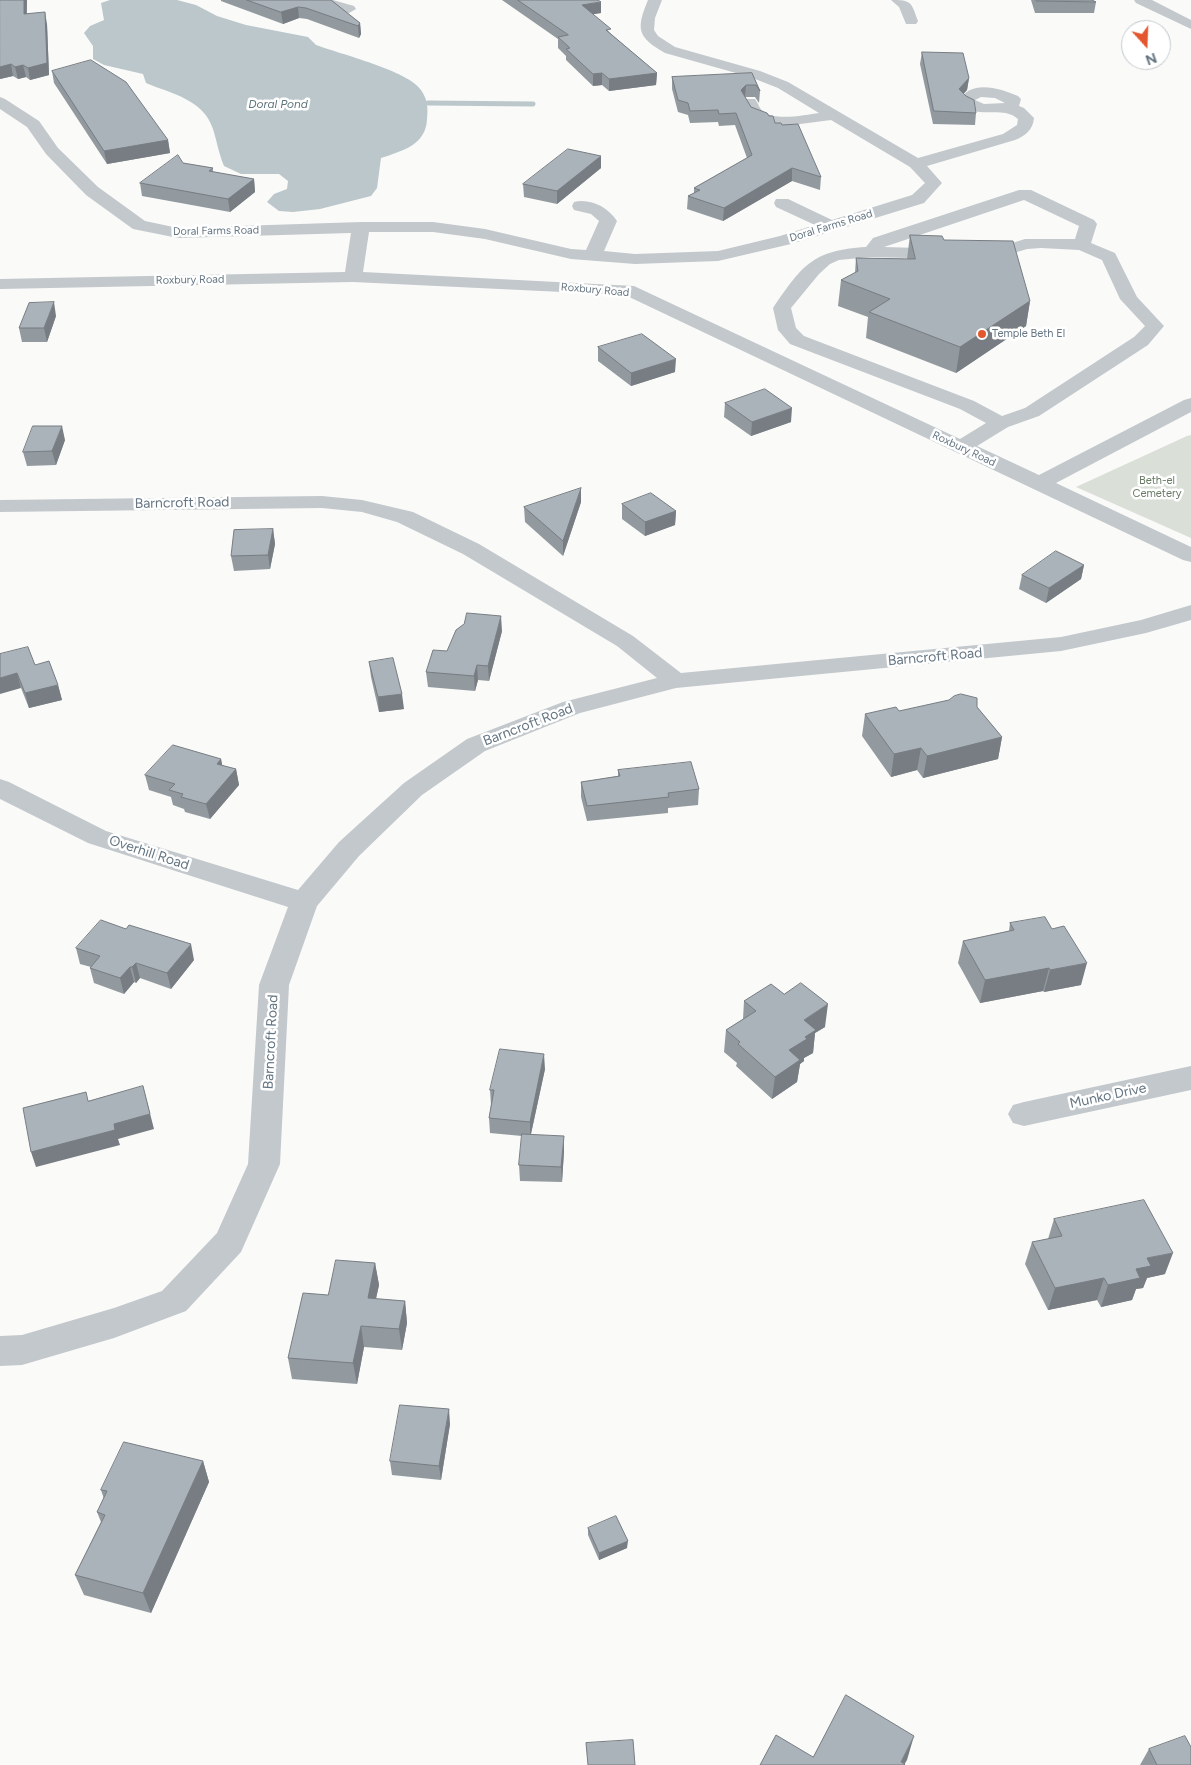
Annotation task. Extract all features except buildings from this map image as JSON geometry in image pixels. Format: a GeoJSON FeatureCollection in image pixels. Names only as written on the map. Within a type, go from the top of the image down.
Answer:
{"type":"FeatureCollection","features":[{"type":"Feature","properties":{"kind":"street"},"geometry":{"type":"LineString","coordinates":[[322,0],[334,6],[349,9]]}},
{"type":"Feature","properties":{"kind":"street","name":"Doral Farms Road"},"geometry":{"type":"LineString","coordinates":[[0,102],[33,124],[52,151],[92,191],[139,225],[178,233],[361,227],[432,227],[485,234],[571,254],[635,258],[718,256],[785,240],[918,199],[934,184],[916,164],[783,85],[768,78],[670,50],[658,44],[646,30],[646,22],[655,0]]}},
{"type":"Feature","properties":{"kind":"street"},"geometry":{"type":"LineString","coordinates":[[898,0],[905,5],[911,21]]}},
{"type":"Feature","properties":{"kind":"street"},"geometry":{"type":"LineString","coordinates":[[1141,0],[1191,25]]}},
{"type":"Feature","properties":{"kind":"street"},"geometry":{"type":"LineString","coordinates":[[750,102],[757,115],[777,121],[794,121],[834,115]]}},
{"type":"Feature","properties":{"kind":"street"},"geometry":{"type":"LineString","coordinates":[[916,164],[1009,138],[1021,132],[1025,126],[1026,118],[1022,113],[1010,107]]}},
{"type":"Feature","properties":{"kind":"street"},"geometry":{"type":"LineString","coordinates":[[870,252],[878,242],[1025,194],[1088,224],[1082,246]]}},
{"type":"Feature","properties":{"kind":"street"},"geometry":{"type":"LineString","coordinates":[[782,203],[831,226]]}},
{"type":"Feature","properties":{"kind":"street"},"geometry":{"type":"LineString","coordinates":[[580,206],[597,210],[606,216],[608,221],[593,255]]}},
{"type":"Feature","properties":{"kind":"street"},"geometry":{"type":"LineString","coordinates":[[353,277],[361,227]]}},
{"type":"Feature","properties":{"kind":"street"},"geometry":{"type":"LineString","coordinates":[[961,447],[1000,423],[1032,412],[1141,341],[1156,326],[1129,299],[1109,257],[1082,246],[1032,243],[991,254],[870,252],[851,253],[824,260],[804,280],[782,308],[787,330],[797,340],[967,405],[1000,423]]}},
{"type":"Feature","properties":{"kind":"street","name":"Roxbury Road"},"geometry":{"type":"LineString","coordinates":[[0,284],[353,277],[628,290],[1191,555]]}},
{"type":"Feature","properties":{"kind":"street"},"geometry":{"type":"LineString","coordinates":[[1039,484],[1191,404]]}},
{"type":"Feature","properties":{"kind":"street","name":"Barncroft Road"},"geometry":{"type":"LineString","coordinates":[[0,506],[322,502],[362,506],[405,516],[471,549],[625,641],[676,681]]}},
{"type":"Feature","properties":{"kind":"street","name":"Barncroft Road"},"geometry":{"type":"LineString","coordinates":[[0,1351],[31,1347],[114,1323],[174,1300],[229,1242],[264,1164],[274,985],[304,902],[349,848],[414,789],[476,745],[572,707],[676,681],[1061,644],[1146,626],[1191,612]]}},
{"type":"Feature","properties":{"kind":"street","name":"Overhill Road"},"geometry":{"type":"LineString","coordinates":[[0,788],[97,837],[304,902]]}},
{"type":"Feature","properties":{"kind":"street","name":"Munko Drive"},"geometry":{"type":"LineString","coordinates":[[1024,1114],[1191,1078]]}},
{"type":"Feature","properties":{"kind":"green space","name":"Beth-el Cemetery"},"geometry":{"type":"Polygon","coordinates":[[[1191,435],[1191,538],[1076,487],[1187,436],[1191,435]]]}},
{"type":"Feature","properties":{"kind":"water","name":"Doral Pond"},"geometry":{"type":"Polygon","coordinates":[[[110,0],[177,0],[196,5],[217,16],[246,25],[308,37],[316,45],[389,70],[414,83],[421,90],[426,101],[426,128],[418,141],[412,146],[381,158],[377,188],[371,196],[320,209],[293,212],[279,211],[267,202],[274,194],[287,189],[288,181],[279,174],[241,174],[224,166],[213,129],[202,111],[194,104],[176,94],[146,83],[143,74],[104,65],[93,59],[93,46],[84,33],[90,26],[104,20],[101,3],[110,0]]]}},
{"type":"Feature","properties":{"kind":"waterway"},"geometry":{"type":"LineString","coordinates":[[428,103],[533,104]]}},
{"type":"Feature","properties":{"kind":"place","name":"Temple Beth El"},"geometry":{"type":"Point","coordinates":[982,334]}}]}
